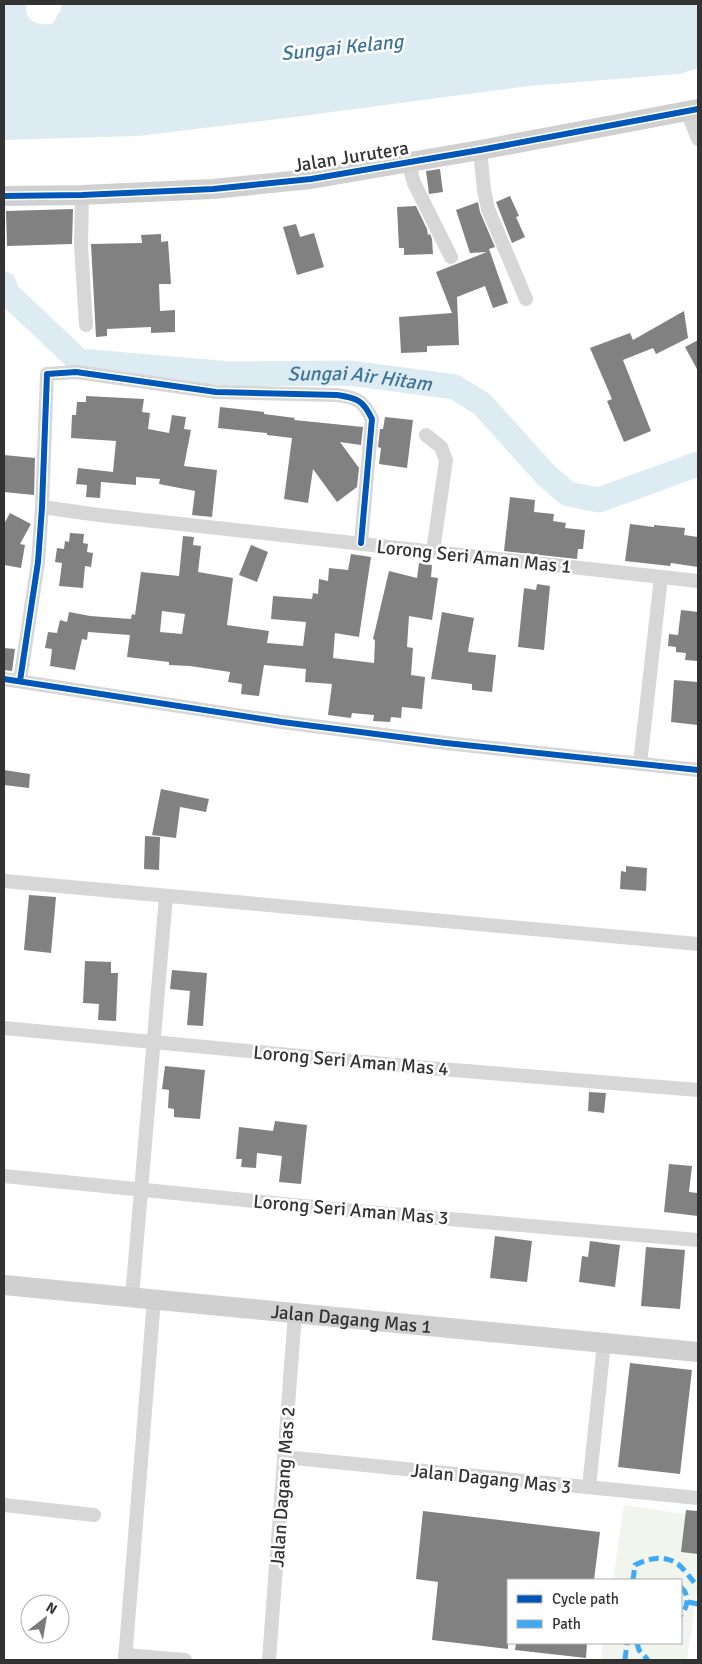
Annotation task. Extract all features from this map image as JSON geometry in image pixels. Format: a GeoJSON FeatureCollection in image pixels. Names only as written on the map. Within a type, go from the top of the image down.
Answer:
{"type":"FeatureCollection","features":[{"type":"Feature","properties":{"kind":"street"},"geometry":{"type":"LineString","coordinates":[[693,110],[698,139]]}},
{"type":"Feature","properties":{"kind":"street","name":"Jalan Jurutera"},"geometry":{"type":"LineString","coordinates":[[4,196],[82,195],[213,189],[310,179],[480,150],[693,110]]}},
{"type":"Feature","properties":{"kind":"street"},"geometry":{"type":"LineString","coordinates":[[480,150],[488,209],[526,299]]}},
{"type":"Feature","properties":{"kind":"street"},"geometry":{"type":"LineString","coordinates":[[408,162],[414,183],[450,257]]}},
{"type":"Feature","properties":{"kind":"street"},"geometry":{"type":"LineString","coordinates":[[82,195],[81,245],[86,325]]}},
{"type":"Feature","properties":{"kind":"street"},"geometry":{"type":"LineString","coordinates":[[20,681],[38,562],[47,374],[76,372],[216,392],[337,394],[354,397],[366,405],[372,419],[361,544]]}},
{"type":"Feature","properties":{"kind":"street"},"geometry":{"type":"LineString","coordinates":[[426,435],[441,447],[446,460],[433,551]]}},
{"type":"Feature","properties":{"kind":"street","name":"Lorong Seri Aman Mas 1"},"geometry":{"type":"LineString","coordinates":[[42,507],[99,515],[698,581]]}},
{"type":"Feature","properties":{"kind":"street"},"geometry":{"type":"LineString","coordinates":[[640,764],[661,577]]}},
{"type":"Feature","properties":{"kind":"street"},"geometry":{"type":"LineString","coordinates":[[4,679],[282,722],[446,743],[698,770]]}},
{"type":"Feature","properties":{"kind":"street"},"geometry":{"type":"LineString","coordinates":[[4,881],[698,944]]}},
{"type":"Feature","properties":{"kind":"street"},"geometry":{"type":"LineString","coordinates":[[132,1297],[166,896]]}},
{"type":"Feature","properties":{"kind":"street","name":"Lorong Seri Aman Mas 4"},"geometry":{"type":"LineString","coordinates":[[4,1028],[426,1068],[698,1090]]}},
{"type":"Feature","properties":{"kind":"street","name":"Lorong Seri Aman Mas 3"},"geometry":{"type":"LineString","coordinates":[[4,1176],[355,1211],[698,1240]]}},
{"type":"Feature","properties":{"kind":"street","name":"Jalan Dagang Mas 1"},"geometry":{"type":"LineString","coordinates":[[4,1285],[698,1352]]}},
{"type":"Feature","properties":{"kind":"street"},"geometry":{"type":"LineString","coordinates":[[154,1299],[125,1658],[185,1660]]}},
{"type":"Feature","properties":{"kind":"street","name":"Jalan Dagang Mas 2"},"geometry":{"type":"LineString","coordinates":[[269,1660],[295,1313]]}},
{"type":"Feature","properties":{"kind":"street"},"geometry":{"type":"LineString","coordinates":[[589,1487],[604,1343]]}},
{"type":"Feature","properties":{"kind":"street","name":"Jalan Dagang Mas 3"},"geometry":{"type":"LineString","coordinates":[[284,1457],[698,1498]]}},
{"type":"Feature","properties":{"kind":"street"},"geometry":{"type":"LineString","coordinates":[[4,1505],[94,1515]]}},
{"type":"Feature","properties":{"kind":"shaded area"},"geometry":{"type":"Polygon","coordinates":[[[624,1505],[698,1516],[698,1584],[687,1660],[601,1660],[603,1644],[682,1644],[682,1579],[613,1579],[624,1505]]]}},
{"type":"Feature","properties":{"kind":"water","name":"Sungai Kelang"},"geometry":{"type":"Polygon","coordinates":[[[4,4],[27,4],[27,15],[30,19],[38,23],[48,24],[53,23],[61,10],[61,4],[698,4],[698,68],[680,74],[528,86],[138,136],[4,140],[4,4]]]}},
{"type":"Feature","properties":{"kind":"building"},"geometry":{"type":"Polygon","coordinates":[[[440,169],[443,192],[429,194],[426,171],[440,169]]]}},
{"type":"Feature","properties":{"kind":"building"},"geometry":{"type":"Polygon","coordinates":[[[510,196],[519,216],[516,217],[525,237],[512,243],[496,202],[510,196]]]}},
{"type":"Feature","properties":{"kind":"building"},"geometry":{"type":"Polygon","coordinates":[[[478,202],[480,212],[495,247],[489,249],[508,303],[493,308],[485,286],[457,297],[459,345],[427,346],[427,352],[401,353],[399,317],[452,313],[436,272],[487,252],[470,253],[456,210],[478,202]]]}},
{"type":"Feature","properties":{"kind":"building"},"geometry":{"type":"Polygon","coordinates":[[[416,206],[428,235],[430,234],[432,239],[433,254],[404,255],[404,248],[399,248],[397,207],[416,206]]]}},
{"type":"Feature","properties":{"kind":"building"},"geometry":{"type":"Polygon","coordinates":[[[73,209],[72,244],[7,246],[6,211],[73,209]]]}},
{"type":"Feature","properties":{"kind":"building"},"geometry":{"type":"Polygon","coordinates":[[[296,224],[300,237],[314,233],[324,267],[297,275],[283,227],[296,224]]]}},
{"type":"Feature","properties":{"kind":"building"},"geometry":{"type":"Polygon","coordinates":[[[161,234],[161,242],[168,241],[171,284],[159,284],[160,311],[175,310],[175,332],[151,333],[151,327],[107,329],[107,336],[96,337],[91,244],[142,243],[141,235],[161,234]]]}},
{"type":"Feature","properties":{"kind":"building"},"geometry":{"type":"Polygon","coordinates":[[[684,311],[688,338],[656,354],[653,348],[623,360],[651,431],[624,442],[607,401],[612,399],[590,348],[630,333],[633,340],[684,311]]]}},
{"type":"Feature","properties":{"kind":"building"},"geometry":{"type":"Polygon","coordinates":[[[698,340],[698,371],[685,347],[698,340]]]}},
{"type":"Feature","properties":{"kind":"building"},"geometry":{"type":"Polygon","coordinates":[[[86,396],[144,399],[142,412],[150,413],[148,429],[169,433],[172,415],[186,417],[184,429],[191,430],[184,466],[217,470],[212,517],[192,515],[195,491],[159,484],[160,479],[136,477],[136,485],[101,482],[100,498],[86,497],[87,485],[76,484],[78,468],[113,472],[116,441],[71,438],[72,415],[76,415],[77,402],[86,402],[86,396]]]}},
{"type":"Feature","properties":{"kind":"building"},"geometry":{"type":"Polygon","coordinates":[[[220,407],[264,412],[264,414],[295,418],[294,420],[363,427],[361,445],[340,442],[359,468],[357,487],[337,502],[313,469],[308,503],[284,499],[292,438],[267,435],[267,433],[218,428],[220,407]]]}},
{"type":"Feature","properties":{"kind":"building"},"geometry":{"type":"Polygon","coordinates":[[[385,417],[413,420],[407,468],[379,464],[381,448],[378,447],[380,429],[383,429],[385,417]]]}},
{"type":"Feature","properties":{"kind":"building"},"geometry":{"type":"Polygon","coordinates":[[[4,455],[35,458],[34,495],[4,492],[4,455]]]}},
{"type":"Feature","properties":{"kind":"building"},"geometry":{"type":"Polygon","coordinates":[[[510,497],[535,500],[534,512],[554,514],[553,521],[566,523],[565,528],[585,530],[583,549],[578,549],[577,559],[504,551],[510,497]]]}},
{"type":"Feature","properties":{"kind":"building"},"geometry":{"type":"Polygon","coordinates":[[[10,513],[31,524],[20,544],[25,545],[21,568],[4,565],[4,524],[10,513]]]}},
{"type":"Feature","properties":{"kind":"building"},"geometry":{"type":"Polygon","coordinates":[[[630,524],[685,528],[684,535],[698,537],[698,567],[671,563],[670,566],[625,561],[630,524]]]}},
{"type":"Feature","properties":{"kind":"building"},"geometry":{"type":"Polygon","coordinates":[[[70,533],[84,534],[83,543],[88,544],[87,552],[93,553],[91,567],[85,566],[83,588],[59,586],[62,563],[55,562],[57,548],[64,549],[65,541],[69,542],[70,533]]]}},
{"type":"Feature","properties":{"kind":"building"},"geometry":{"type":"Polygon","coordinates":[[[183,536],[194,537],[193,545],[201,546],[198,572],[233,578],[227,625],[269,631],[267,643],[303,646],[306,622],[271,619],[273,596],[312,599],[313,593],[318,594],[319,579],[328,581],[329,568],[348,570],[351,554],[371,557],[359,637],[335,633],[333,658],[374,663],[375,640],[373,639],[389,571],[417,578],[419,563],[432,565],[431,577],[438,578],[432,620],[409,616],[407,647],[413,648],[411,675],[425,677],[422,709],[402,707],[401,718],[391,717],[390,722],[373,721],[374,715],[352,713],[351,718],[328,715],[332,684],[305,682],[306,669],[264,665],[259,696],[241,694],[242,684],[228,682],[230,672],[169,665],[169,662],[127,657],[130,635],[88,632],[87,640],[82,639],[75,670],[50,666],[52,649],[45,648],[48,632],[57,633],[60,620],[67,622],[69,612],[90,616],[131,619],[132,614],[135,615],[141,572],[179,576],[183,536]],[[162,611],[160,632],[182,634],[185,614],[162,611]]]}},
{"type":"Feature","properties":{"kind":"building"},"geometry":{"type":"Polygon","coordinates":[[[251,545],[268,552],[257,582],[239,575],[251,545]]]}},
{"type":"Feature","properties":{"kind":"building"},"geometry":{"type":"Polygon","coordinates":[[[537,584],[550,586],[544,650],[518,647],[524,588],[536,590],[537,584]]]}},
{"type":"Feature","properties":{"kind":"building"},"geometry":{"type":"Polygon","coordinates":[[[681,610],[698,612],[698,661],[685,660],[686,653],[676,652],[676,647],[668,646],[669,634],[678,635],[681,610]]]}},
{"type":"Feature","properties":{"kind":"building"},"geometry":{"type":"Polygon","coordinates":[[[442,612],[474,618],[468,651],[496,655],[492,692],[472,690],[472,684],[431,679],[442,612]]]}},
{"type":"Feature","properties":{"kind":"building"},"geometry":{"type":"Polygon","coordinates":[[[4,648],[15,649],[12,671],[4,670],[4,648]]]}},
{"type":"Feature","properties":{"kind":"building"},"geometry":{"type":"Polygon","coordinates":[[[674,680],[698,682],[698,725],[671,722],[674,680]]]}},
{"type":"Feature","properties":{"kind":"building"},"geometry":{"type":"Polygon","coordinates":[[[4,770],[30,774],[29,788],[4,785],[4,770]]]}},
{"type":"Feature","properties":{"kind":"building"},"geometry":{"type":"Polygon","coordinates":[[[161,789],[209,799],[206,812],[180,807],[176,838],[152,835],[161,789]]]}},
{"type":"Feature","properties":{"kind":"building"},"geometry":{"type":"Polygon","coordinates":[[[145,836],[160,837],[159,870],[144,869],[145,836]]]}},
{"type":"Feature","properties":{"kind":"building"},"geometry":{"type":"Polygon","coordinates":[[[626,866],[647,868],[646,891],[620,889],[621,871],[626,872],[626,866]]]}},
{"type":"Feature","properties":{"kind":"building"},"geometry":{"type":"Polygon","coordinates":[[[29,895],[56,897],[51,953],[24,950],[29,895]]]}},
{"type":"Feature","properties":{"kind":"building"},"geometry":{"type":"Polygon","coordinates":[[[85,961],[111,962],[111,973],[118,973],[116,1021],[98,1020],[99,1004],[83,1003],[85,961]]]}},
{"type":"Feature","properties":{"kind":"building"},"geometry":{"type":"Polygon","coordinates":[[[172,970],[207,973],[203,1026],[187,1025],[190,991],[170,989],[172,970]]]}},
{"type":"Feature","properties":{"kind":"building"},"geometry":{"type":"Polygon","coordinates":[[[165,1066],[205,1070],[200,1119],[174,1117],[174,1109],[168,1108],[169,1090],[162,1089],[165,1066]]]}},
{"type":"Feature","properties":{"kind":"building"},"geometry":{"type":"Polygon","coordinates":[[[589,1092],[606,1093],[604,1113],[588,1111],[589,1092]]]}},
{"type":"Feature","properties":{"kind":"building"},"geometry":{"type":"Polygon","coordinates":[[[275,1121],[307,1125],[301,1184],[279,1182],[282,1156],[257,1153],[256,1168],[241,1167],[242,1159],[236,1159],[239,1127],[273,1131],[275,1121]]]}},
{"type":"Feature","properties":{"kind":"building"},"geometry":{"type":"Polygon","coordinates":[[[669,1164],[692,1166],[689,1192],[698,1193],[698,1216],[664,1212],[669,1164]]]}},
{"type":"Feature","properties":{"kind":"building"},"geometry":{"type":"Polygon","coordinates":[[[495,1236],[532,1241],[527,1282],[490,1278],[495,1236]]]}},
{"type":"Feature","properties":{"kind":"building"},"geometry":{"type":"Polygon","coordinates":[[[590,1241],[620,1245],[615,1287],[579,1282],[582,1256],[588,1257],[590,1241]]]}},
{"type":"Feature","properties":{"kind":"building"},"geometry":{"type":"Polygon","coordinates":[[[646,1247],[685,1250],[680,1309],[641,1306],[646,1247]]]}},
{"type":"Feature","properties":{"kind":"building"},"geometry":{"type":"Polygon","coordinates":[[[630,1363],[692,1370],[680,1474],[618,1467],[630,1363]]]}},
{"type":"Feature","properties":{"kind":"building"},"geometry":{"type":"Polygon","coordinates":[[[686,1510],[698,1511],[698,1554],[681,1552],[686,1510]]]}},
{"type":"Feature","properties":{"kind":"building"},"geometry":{"type":"Polygon","coordinates":[[[423,1511],[600,1532],[594,1579],[507,1579],[508,1649],[432,1640],[438,1582],[416,1579],[423,1511]]]}},
{"type":"Feature","properties":{"kind":"building"},"geometry":{"type":"Polygon","coordinates":[[[516,1644],[587,1644],[586,1658],[515,1650],[516,1644]]]}},
{"type":"Feature","properties":{"kind":"waterway","name":"Sungai Air Hitam"},"geometry":{"type":"LineString","coordinates":[[4,284],[7,293],[79,361],[230,374],[350,373],[455,387],[482,404],[546,475],[568,494],[599,500],[698,464]]}},
{"type":"Feature","properties":{"kind":"marked path"},"geometry":{"type":"LineString","coordinates":[[633,1579],[635,1565],[646,1560],[663,1558],[679,1565],[698,1586]]}},
{"type":"Feature","properties":{"kind":"marked path"},"geometry":{"type":"LineString","coordinates":[[682,1588],[687,1597],[682,1613]]}},
{"type":"Feature","properties":{"kind":"marked path"},"geometry":{"type":"LineString","coordinates":[[688,1602],[698,1604]]}},
{"type":"Feature","properties":{"kind":"marked path"},"geometry":{"type":"LineString","coordinates":[[625,1660],[627,1644]]}},
{"type":"Feature","properties":{"kind":"marked path"},"geometry":{"type":"LineString","coordinates":[[637,1644],[639,1650],[648,1660]]}},
{"type":"Feature","properties":{"kind":"cycle path"},"geometry":{"type":"LineString","coordinates":[[4,196],[82,195],[213,189],[311,179],[480,150],[698,109]]}},
{"type":"Feature","properties":{"kind":"cycle path"},"geometry":{"type":"LineString","coordinates":[[20,681],[38,562],[47,374],[76,372],[216,392],[337,395],[359,401],[366,408],[372,419],[361,543]]}},
{"type":"Feature","properties":{"kind":"cycle path"},"geometry":{"type":"LineString","coordinates":[[4,679],[282,722],[446,743],[698,770]]}}]}
